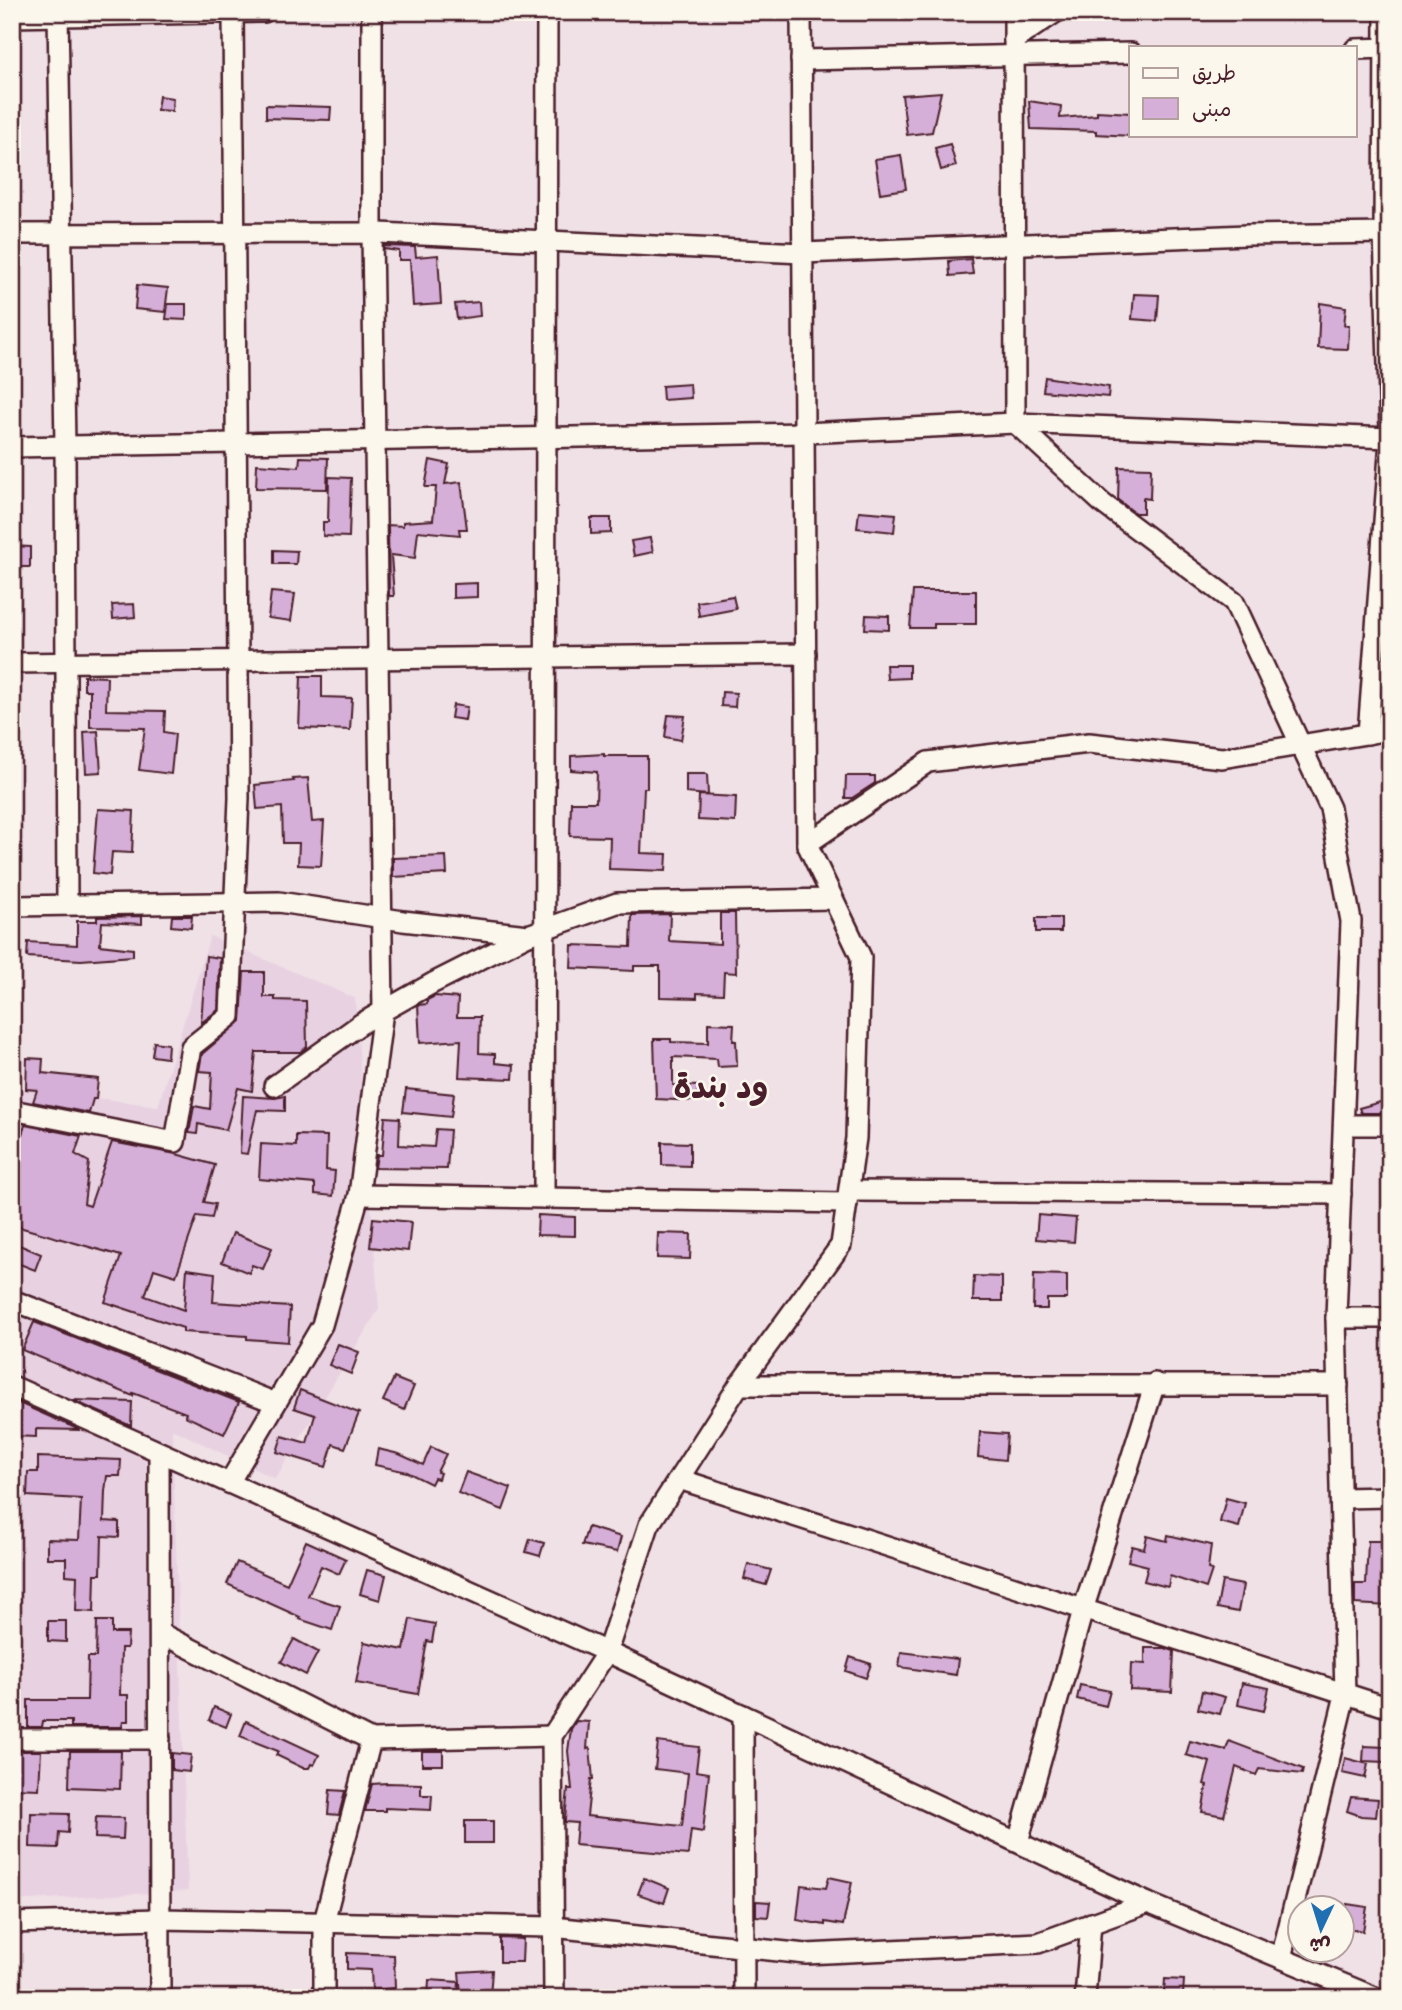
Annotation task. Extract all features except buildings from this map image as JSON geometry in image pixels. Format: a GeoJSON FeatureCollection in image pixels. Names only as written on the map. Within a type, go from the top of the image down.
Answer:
{"type":"FeatureCollection","features":[{"type":"Feature","properties":{"kind":"street"},"geometry":{"type":"LineString","coordinates":[[12,1110],[175,1142],[191,1047],[230,1016],[239,798],[233,12]]}},
{"type":"Feature","properties":{"kind":"street"},"geometry":{"type":"LineString","coordinates":[[12,17],[264,12]]}},
{"type":"Feature","properties":{"kind":"street"},"geometry":{"type":"LineString","coordinates":[[229,1483],[322,1325],[359,1195],[383,1011],[372,233],[372,12]]}},
{"type":"Feature","properties":{"kind":"street"},"geometry":{"type":"LineString","coordinates":[[544,1198],[536,932],[545,657],[547,12]]}},
{"type":"Feature","properties":{"kind":"street"},"geometry":{"type":"LineString","coordinates":[[554,1998],[552,1736],[607,1652],[649,1525],[739,1385],[841,1245],[856,1139],[861,957],[807,844],[801,12]]}},
{"type":"Feature","properties":{"kind":"street"},"geometry":{"type":"LineString","coordinates":[[1014,12],[1016,423],[1102,503],[1234,602],[1331,808],[1351,921],[1336,1318],[1346,1695],[1281,1958]]}},
{"type":"Feature","properties":{"kind":"street"},"geometry":{"type":"LineString","coordinates":[[1014,48],[1056,12]]}},
{"type":"Feature","properties":{"kind":"street"},"geometry":{"type":"LineString","coordinates":[[1385,12],[1390,431]]}},
{"type":"Feature","properties":{"kind":"street"},"geometry":{"type":"LineString","coordinates":[[58,14],[65,446],[67,905]]}},
{"type":"Feature","properties":{"kind":"street"},"geometry":{"type":"LineString","coordinates":[[802,60],[1014,48],[1129,53]]}},
{"type":"Feature","properties":{"kind":"street"},"geometry":{"type":"LineString","coordinates":[[1356,49],[1387,48]]}},
{"type":"Feature","properties":{"kind":"street"},"geometry":{"type":"LineString","coordinates":[[12,234],[372,233],[803,253],[1247,235],[1387,233]]}},
{"type":"Feature","properties":{"kind":"street"},"geometry":{"type":"LineString","coordinates":[[12,447],[804,433],[1016,423],[1390,440],[1367,734]]}},
{"type":"Feature","properties":{"kind":"street"},"geometry":{"type":"LineString","coordinates":[[12,663],[806,654]]}},
{"type":"Feature","properties":{"kind":"street"},"geometry":{"type":"LineString","coordinates":[[807,844],[928,762],[1089,743],[1222,758],[1390,730]]}},
{"type":"Feature","properties":{"kind":"street"},"geometry":{"type":"LineString","coordinates":[[275,1086],[362,1023],[383,1011],[536,932],[617,903],[833,899]]}},
{"type":"Feature","properties":{"kind":"street"},"geometry":{"type":"LineString","coordinates":[[12,906],[279,902],[382,918],[536,932]]}},
{"type":"Feature","properties":{"kind":"street"},"geometry":{"type":"LineString","coordinates":[[1344,1125],[1390,1125]]}},
{"type":"Feature","properties":{"kind":"street"},"geometry":{"type":"LineString","coordinates":[[359,1195],[544,1198],[1341,1194]]}},
{"type":"Feature","properties":{"kind":"street"},"geometry":{"type":"LineString","coordinates":[[12,1300],[276,1403]]}},
{"type":"Feature","properties":{"kind":"street"},"geometry":{"type":"LineString","coordinates":[[1336,1318],[1390,1318]]}},
{"type":"Feature","properties":{"kind":"street"},"geometry":{"type":"LineString","coordinates":[[1018,1842],[1083,1609],[1155,1383]]}},
{"type":"Feature","properties":{"kind":"street"},"geometry":{"type":"LineString","coordinates":[[739,1385],[1338,1385]]}},
{"type":"Feature","properties":{"kind":"street"},"geometry":{"type":"LineString","coordinates":[[12,1386],[607,1652],[1148,1903],[1377,1998]]}},
{"type":"Feature","properties":{"kind":"street"},"geometry":{"type":"LineString","coordinates":[[159,1452],[160,1998]]}},
{"type":"Feature","properties":{"kind":"street"},"geometry":{"type":"LineString","coordinates":[[678,1479],[1390,1708]]}},
{"type":"Feature","properties":{"kind":"street"},"geometry":{"type":"LineString","coordinates":[[1340,1497],[1390,1497]]}},
{"type":"Feature","properties":{"kind":"street"},"geometry":{"type":"LineString","coordinates":[[159,1633],[371,1740],[552,1736]]}},
{"type":"Feature","properties":{"kind":"street"},"geometry":{"type":"LineString","coordinates":[[743,1715],[744,1998]]}},
{"type":"Feature","properties":{"kind":"street"},"geometry":{"type":"LineString","coordinates":[[12,1740],[160,1739]]}},
{"type":"Feature","properties":{"kind":"street"},"geometry":{"type":"LineString","coordinates":[[324,1998],[324,1922],[371,1740]]}},
{"type":"Feature","properties":{"kind":"street"},"geometry":{"type":"LineString","coordinates":[[12,1923],[160,1919],[554,1927],[806,1954],[1038,1943],[1148,1903]]}},
{"type":"Feature","properties":{"kind":"street"},"geometry":{"type":"LineString","coordinates":[[1085,1998],[1091,1923]]}},
{"type":"Feature","properties":{"kind":"shaded area"},"geometry":{"type":"Polygon","coordinates":[[[210,936],[355,998],[379,1309],[275,1479],[172,1429],[188,1891],[12,1901],[12,1087],[158,1106],[210,936]]]}},
{"type":"Feature","properties":{"kind":"district","name":"ود بندة"},"geometry":{"type":"Point","coordinates":[721,1086]}}]}
